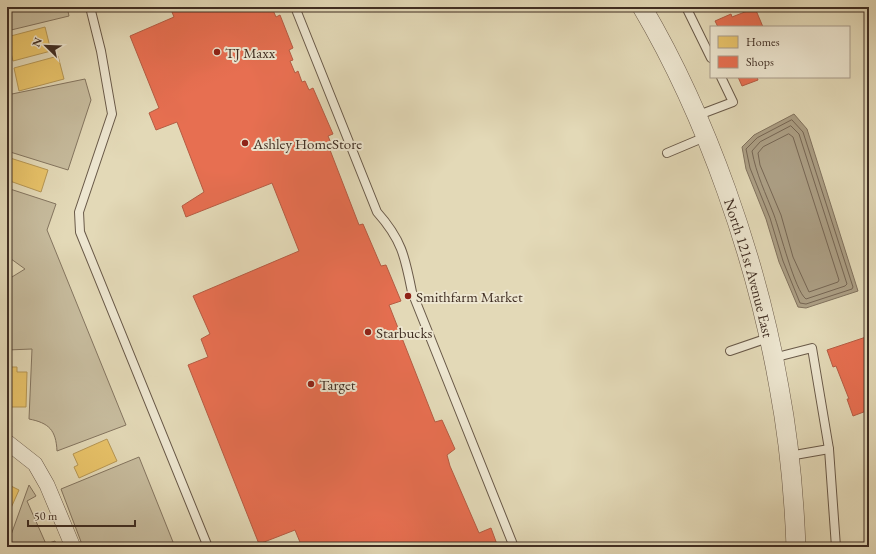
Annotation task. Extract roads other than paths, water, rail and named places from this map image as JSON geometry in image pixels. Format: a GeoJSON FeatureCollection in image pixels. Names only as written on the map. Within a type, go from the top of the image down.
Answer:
{"type":"FeatureCollection","features":[{"type":"Feature","properties":{"kind":"street","name":"North 121st Avenue East"},"geometry":{"type":"LineString","coordinates":[[642,7],[661,40],[705,137],[739,229],[761,304],[779,387],[789,456],[796,547]]}},
{"type":"Feature","properties":{"kind":"street"},"geometry":{"type":"LineString","coordinates":[[7,442],[35,464],[47,485],[73,547]]}},
{"type":"Feature","properties":{"kind":"lane"},"geometry":{"type":"LineString","coordinates":[[90,7],[101,51],[112,114],[79,212],[80,232],[208,547]]}},
{"type":"Feature","properties":{"kind":"lane"},"geometry":{"type":"LineString","coordinates":[[295,7],[377,212],[393,230],[405,259],[412,292],[514,547]]}},
{"type":"Feature","properties":{"kind":"lane"},"geometry":{"type":"LineString","coordinates":[[686,7],[710,56]]}},
{"type":"Feature","properties":{"kind":"lane"},"geometry":{"type":"LineString","coordinates":[[696,116],[733,102],[721,78]]}},
{"type":"Feature","properties":{"kind":"lane"},"geometry":{"type":"LineString","coordinates":[[667,153],[705,137]]}},
{"type":"Feature","properties":{"kind":"lane"},"geometry":{"type":"LineString","coordinates":[[730,351],[768,338]]}},
{"type":"Feature","properties":{"kind":"lane"},"geometry":{"type":"LineString","coordinates":[[773,358],[812,348],[828,449],[836,547]]}},
{"type":"Feature","properties":{"kind":"lane"},"geometry":{"type":"LineString","coordinates":[[789,456],[828,449]]}},
{"type":"Feature","properties":{"kind":"water"},"geometry":{"type":"Polygon","coordinates":[[[794,114],[807,129],[858,291],[806,308],[798,307],[779,262],[766,219],[746,169],[742,147],[754,135],[794,114]]]}},
{"type":"Feature","properties":{"kind":"place","name":"TJ Maxx"},"geometry":{"type":"Point","coordinates":[217,52]}},
{"type":"Feature","properties":{"kind":"place","name":"Ashley HomeStore"},"geometry":{"type":"Point","coordinates":[245,143]}},
{"type":"Feature","properties":{"kind":"place","name":"Smithfarm Market"},"geometry":{"type":"Point","coordinates":[408,296]}},
{"type":"Feature","properties":{"kind":"place","name":"Starbucks"},"geometry":{"type":"Point","coordinates":[368,332]}},
{"type":"Feature","properties":{"kind":"place","name":"Target"},"geometry":{"type":"Point","coordinates":[311,384]}}]}
